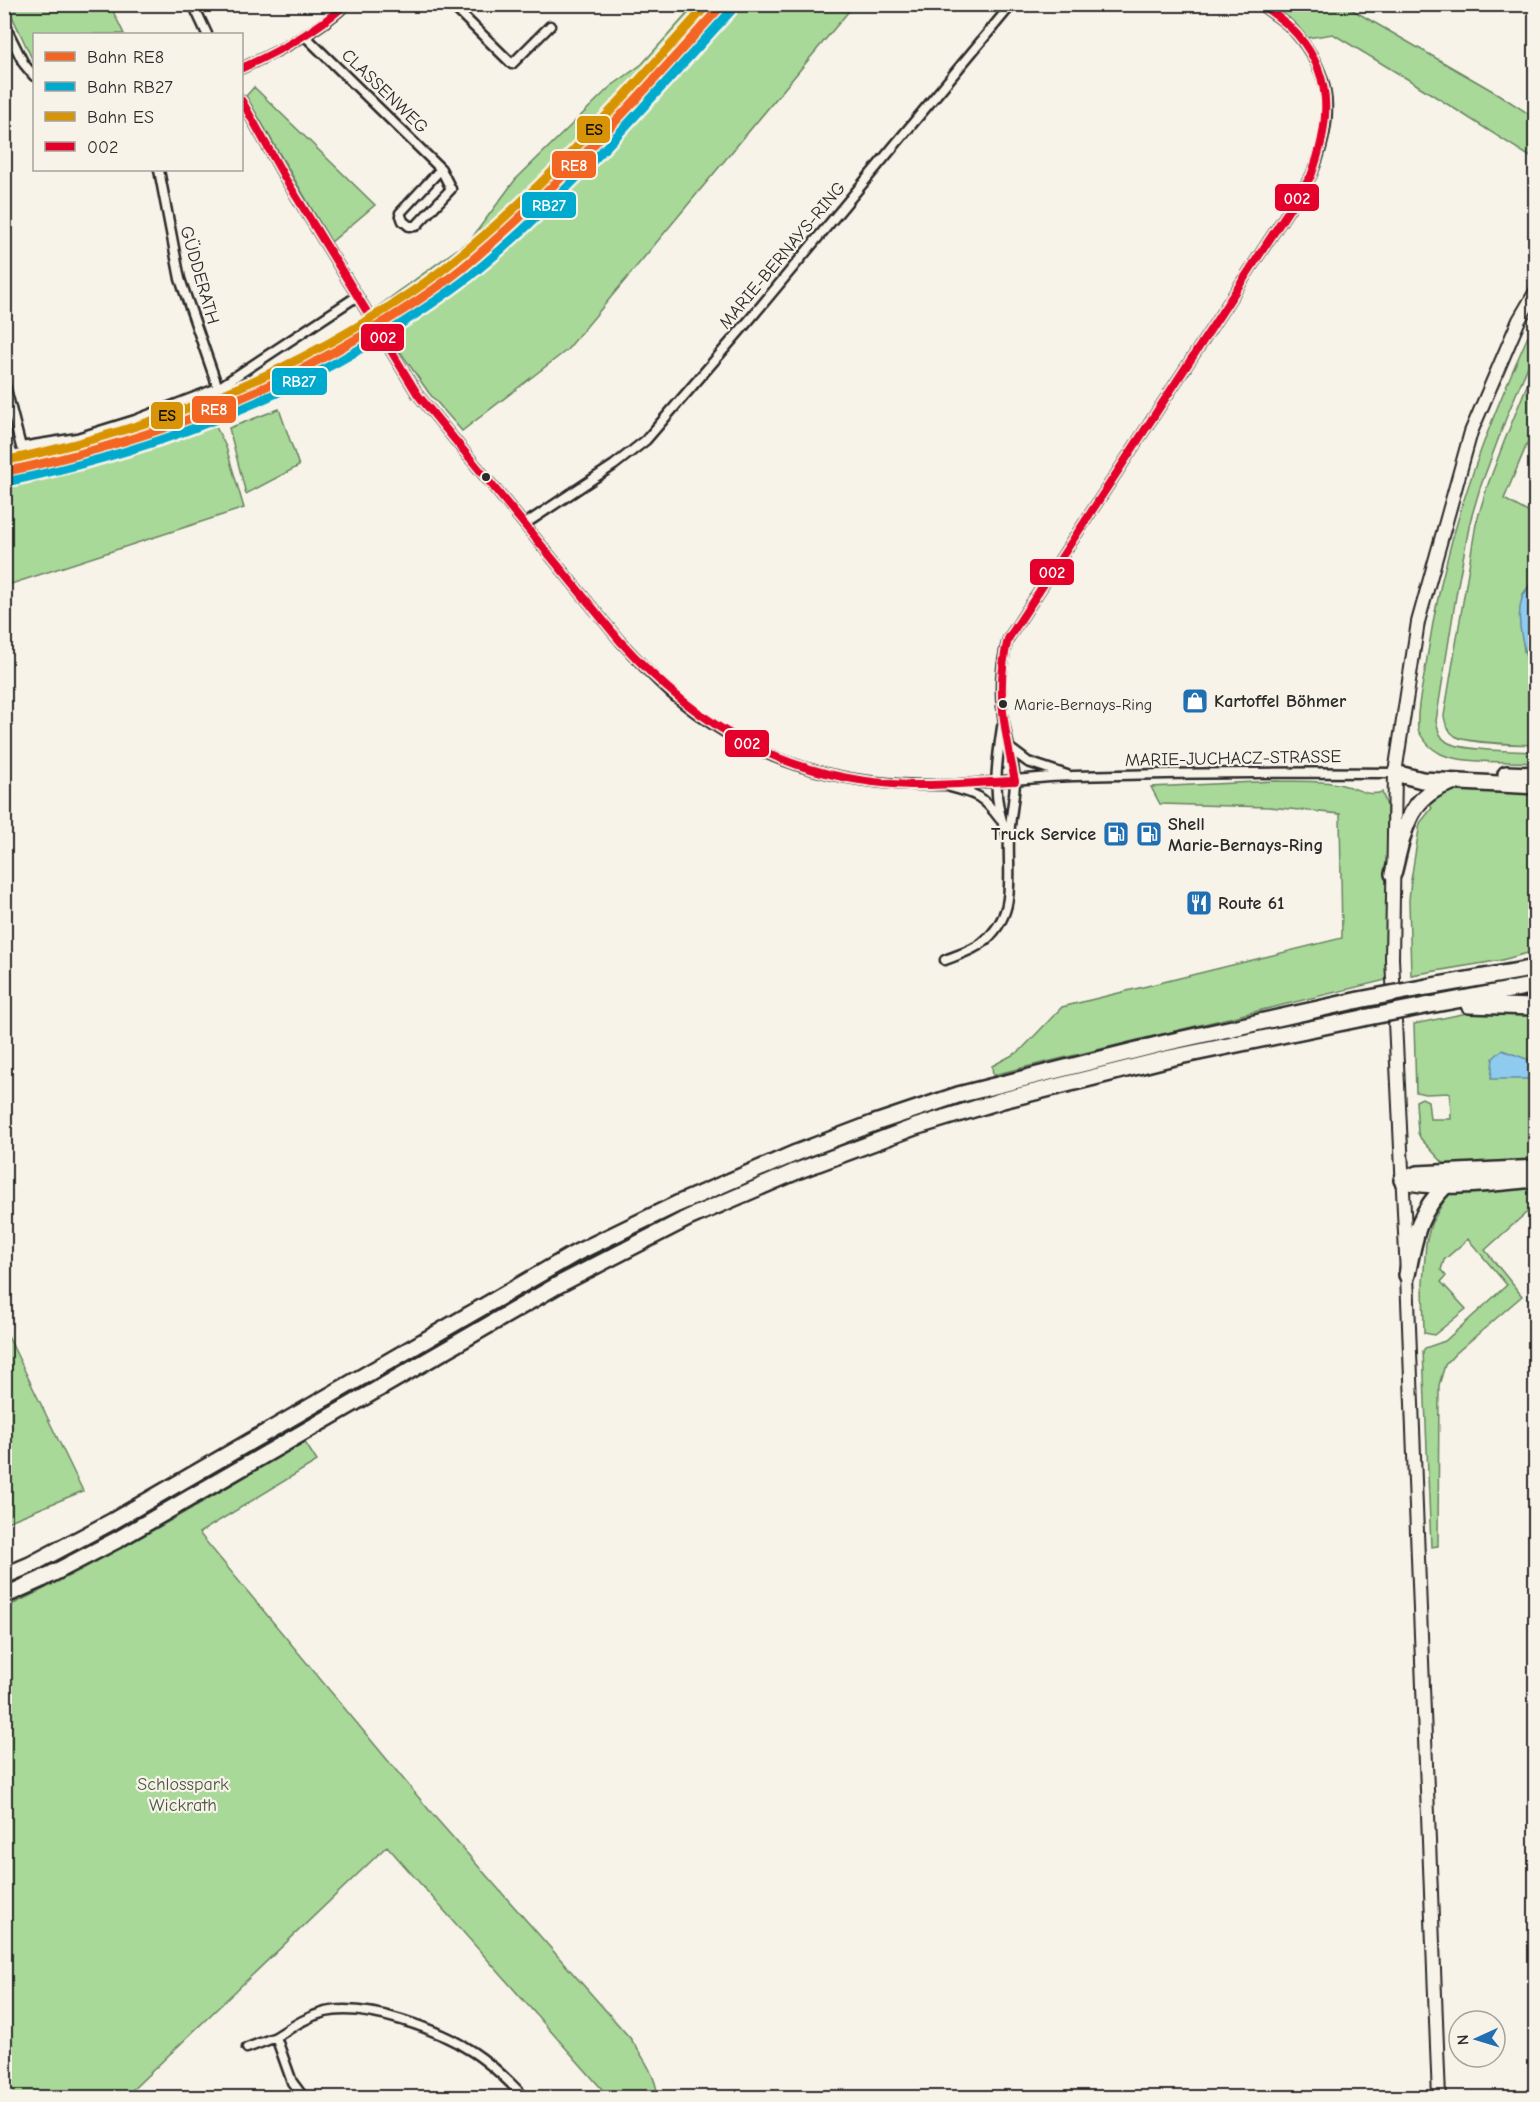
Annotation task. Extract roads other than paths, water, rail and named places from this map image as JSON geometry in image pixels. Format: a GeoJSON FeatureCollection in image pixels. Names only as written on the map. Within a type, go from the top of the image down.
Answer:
{"type":"FeatureCollection","features":[{"type":"Feature","properties":{"kind":"highway"},"geometry":{"type":"LineString","coordinates":[[1395,773],[1423,770],[1536,775]]}},
{"type":"Feature","properties":{"kind":"highway"},"geometry":{"type":"LineString","coordinates":[[1395,773],[1422,780],[1536,786]]}},
{"type":"Feature","properties":{"kind":"highway"},"geometry":{"type":"LineString","coordinates":[[1393,874],[1411,813],[1417,804],[1427,793],[1456,781]]}},
{"type":"Feature","properties":{"kind":"highway"},"geometry":{"type":"LineString","coordinates":[[4,1576],[30,1565],[123,1515],[576,1253],[677,1204],[785,1157],[958,1095],[1165,1042],[1359,1000],[1535,967]]}},
{"type":"Feature","properties":{"kind":"highway"},"geometry":{"type":"LineString","coordinates":[[4,1596],[117,1540],[558,1285],[688,1218],[786,1176],[915,1127],[1003,1100],[1170,1058],[1536,985]]}},
{"type":"Feature","properties":{"kind":"highway"},"geometry":{"type":"LineString","coordinates":[[1430,1005],[1536,1006]]}},
{"type":"Feature","properties":{"kind":"highway"},"geometry":{"type":"LineString","coordinates":[[1402,1180],[1417,1174],[1536,1168]]}},
{"type":"Feature","properties":{"kind":"highway"},"geometry":{"type":"LineString","coordinates":[[1402,1180],[1418,1185],[1446,1185],[1536,1179]]}},
{"type":"Feature","properties":{"kind":"highway"},"geometry":{"type":"LineString","coordinates":[[1407,1275],[1421,1215],[1431,1199],[1446,1185]]}},
{"type":"Feature","properties":{"kind":"main road"},"geometry":{"type":"LineString","coordinates":[[1439,2097],[1407,1275],[1392,958],[1395,773],[1418,622],[1471,432],[1519,320],[1536,291]]}},
{"type":"Feature","properties":{"kind":"street"},"geometry":{"type":"LineString","coordinates":[[193,4],[207,33]]}},
{"type":"Feature","properties":{"kind":"street"},"geometry":{"type":"LineString","coordinates":[[243,68],[305,36],[347,4]]}},
{"type":"Feature","properties":{"kind":"street"},"geometry":{"type":"LineString","coordinates":[[450,4],[512,64],[550,26]]}},
{"type":"Feature","properties":{"kind":"street","name":"MARIE-BERNAYS-RING"},"geometry":{"type":"LineString","coordinates":[[525,524],[614,465],[646,440],[751,318],[1012,4]]}},
{"type":"Feature","properties":{"kind":"street"},"geometry":{"type":"LineString","coordinates":[[945,960],[982,944],[1006,911],[1011,893],[1009,838],[1015,782],[1003,720],[1000,686],[1002,661],[1008,639],[1311,176],[1322,150],[1328,124],[1326,91],[1312,53],[1291,28],[1260,4]]}},
{"type":"Feature","properties":{"kind":"street"},"geometry":{"type":"LineString","coordinates":[[4,24],[24,64],[33,75]]}},
{"type":"Feature","properties":{"kind":"street","name":"CLASSENWEG"},"geometry":{"type":"LineString","coordinates":[[305,36],[441,169]]}},
{"type":"Feature","properties":{"kind":"street","name":"MARIE-JUCHACZ-STRASSE"},"geometry":{"type":"LineString","coordinates":[[243,102],[285,178],[356,297],[418,395],[620,642],[654,678],[720,730],[777,758],[826,774],[897,784],[1015,782],[1071,776],[1395,773]]}},
{"type":"Feature","properties":{"kind":"street"},"geometry":{"type":"LineString","coordinates":[[441,169],[451,189],[416,225],[409,226],[403,221],[400,213],[441,169]]}},
{"type":"Feature","properties":{"kind":"street","name":"GÜDDERATH"},"geometry":{"type":"LineString","coordinates":[[159,171],[180,279],[218,388]]}},
{"type":"Feature","properties":{"kind":"street"},"geometry":{"type":"LineString","coordinates":[[4,381],[21,447],[77,438],[135,420],[218,388],[356,297]]}},
{"type":"Feature","properties":{"kind":"street"},"geometry":{"type":"LineString","coordinates":[[1003,720],[996,760],[996,782],[1000,820],[1009,838]]}},
{"type":"Feature","properties":{"kind":"street","name":"MARIE-JUCHACZ-STRASSE"},"geometry":{"type":"LineString","coordinates":[[1008,747],[1028,762],[1071,776]]}},
{"type":"Feature","properties":{"kind":"street","name":"MARIE-JUCHACZ-STRASSE"},"geometry":{"type":"LineString","coordinates":[[944,785],[975,794],[987,801],[1000,820]]}},
{"type":"Feature","properties":{"kind":"street"},"geometry":{"type":"LineString","coordinates":[[247,2048],[276,2037],[303,2019],[326,2012],[358,2011],[400,2019],[473,2052],[505,2076],[525,2097]]}},
{"type":"Feature","properties":{"kind":"street"},"geometry":{"type":"LineString","coordinates":[[276,2037],[292,2082],[304,2097]]}},
{"type":"Feature","properties":{"kind":"water"},"geometry":{"type":"Polygon","coordinates":[[[1535,578],[1535,679],[1522,640],[1519,619],[1522,598],[1535,578]]]}},
{"type":"Feature","properties":{"kind":"water"},"geometry":{"type":"Polygon","coordinates":[[[1502,1050],[1535,1062],[1535,1079],[1491,1079],[1493,1058],[1502,1050]]]}},
{"type":"Feature","properties":{"kind":"rail line","name":"ES"},"geometry":{"type":"LineString","coordinates":[[4,461],[96,438],[185,409],[228,392],[313,352],[394,304],[444,269],[556,169],[708,4]]}},
{"type":"Feature","properties":{"kind":"rail line","name":"RE8"},"geometry":{"type":"LineString","coordinates":[[4,472],[145,435],[190,419],[277,382],[320,360],[402,311],[465,266],[533,205],[598,140],[723,4]]}},
{"type":"Feature","properties":{"kind":"rail line","name":"RB27"},"geometry":{"type":"LineString","coordinates":[[6,482],[55,471],[148,444],[238,411],[325,369],[407,320],[470,276],[573,182],[731,11]]}},
{"type":"Feature","properties":{"kind":"place","name":"Kartoffel Böhmer"},"geometry":{"type":"Point","coordinates":[1195,701]}},
{"type":"Feature","properties":{"kind":"place","name":"Marie-Bernays-Ring"},"geometry":{"type":"Point","coordinates":[1003,704]}},
{"type":"Feature","properties":{"kind":"place","name":"Truck Service"},"geometry":{"type":"Point","coordinates":[1116,834]}},
{"type":"Feature","properties":{"kind":"place","name":"Shell Marie-Bernays-Ring"},"geometry":{"type":"Point","coordinates":[1149,834]}},
{"type":"Feature","properties":{"kind":"place","name":"Route 61"},"geometry":{"type":"Point","coordinates":[1199,903]}},
{"type":"Feature","properties":{"kind":"park label","name":"Schlosspark Wickrath"},"geometry":{"type":"Point","coordinates":[183,1794]}}]}
